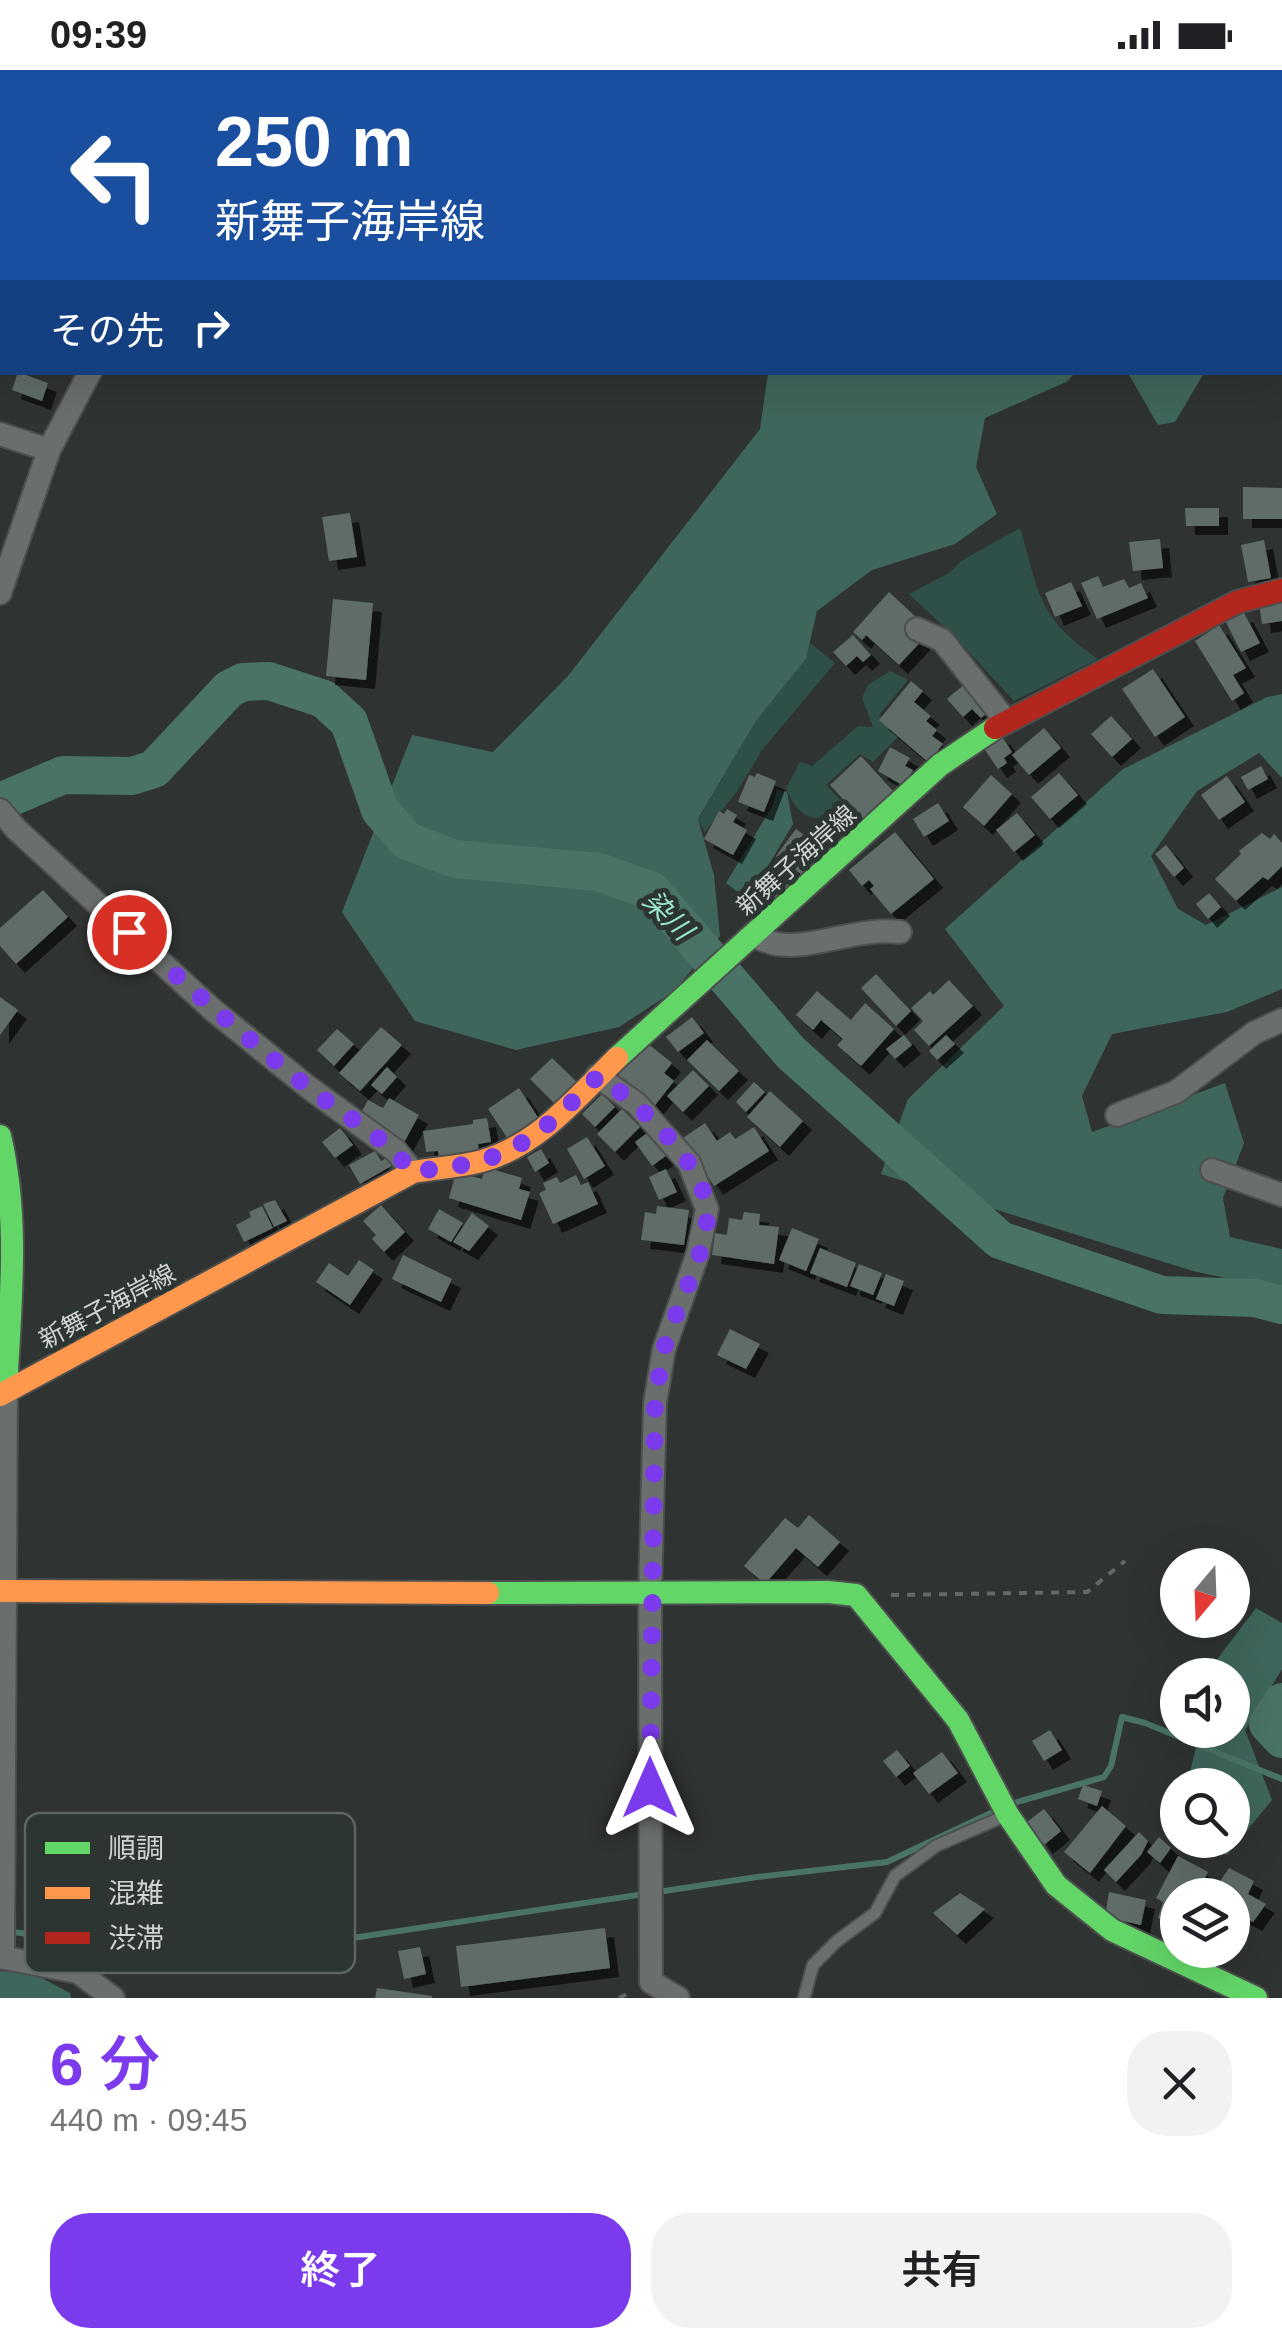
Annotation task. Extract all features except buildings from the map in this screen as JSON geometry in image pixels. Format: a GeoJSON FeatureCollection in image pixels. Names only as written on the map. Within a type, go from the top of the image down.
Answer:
{"type":"FeatureCollection","features":[{"type":"Feature","properties":{"kind":"street"},"geometry":{"type":"LineString","coordinates":[[0,593],[48,450],[88,375]]}},
{"type":"Feature","properties":{"kind":"street"},"geometry":{"type":"LineString","coordinates":[[0,434],[48,450]]}},
{"type":"Feature","properties":{"kind":"street","name":"新舞子海岸線"},"geometry":{"type":"LineString","coordinates":[[3,1393],[412,1172],[482,1160],[513,1149],[548,1126],[649,1026],[706,980],[940,765],[983,734],[1236,602],[1282,590]]}},
{"type":"Feature","properties":{"kind":"street"},"geometry":{"type":"LineString","coordinates":[[917,629],[942,640],[1007,722]]}},
{"type":"Feature","properties":{"kind":"street"},"geometry":{"type":"LineString","coordinates":[[0,810],[213,1010],[308,1087],[396,1151],[412,1172]]}},
{"type":"Feature","properties":{"kind":"street"},"geometry":{"type":"LineString","coordinates":[[746,943],[794,944],[877,929],[900,932]]}},
{"type":"Feature","properties":{"kind":"street"},"geometry":{"type":"LineString","coordinates":[[1117,1115],[1176,1092],[1254,1033],[1282,1020]]}},
{"type":"Feature","properties":{"kind":"street"},"geometry":{"type":"LineString","coordinates":[[598,1076],[637,1104],[689,1164],[708,1209],[698,1252],[664,1349],[655,1402],[650,1594],[651,1982],[678,1998]]}},
{"type":"Feature","properties":{"kind":"street"},"geometry":{"type":"LineString","coordinates":[[0,1136],[6,1152],[10,1224],[3,1393],[2,1957]]}},
{"type":"Feature","properties":{"kind":"street"},"geometry":{"type":"LineString","coordinates":[[1212,1170],[1282,1195]]}},
{"type":"Feature","properties":{"kind":"street"},"geometry":{"type":"LineString","coordinates":[[4,1591],[856,1595],[958,1720],[1008,1815],[1056,1885],[1112,1930],[1256,1998]]}},
{"type":"Feature","properties":{"kind":"street"},"geometry":{"type":"LineString","coordinates":[[79,1973],[113,1998]]}},
{"type":"Feature","properties":{"kind":"lane"},"geometry":{"type":"LineString","coordinates":[[804,1998],[813,1966],[837,1940],[875,1914],[895,1876],[936,1846],[1008,1815]]}},
{"type":"Feature","properties":{"kind":"path"},"geometry":{"type":"LineString","coordinates":[[856,1595],[1088,1592],[1124,1561]]}},
{"type":"Feature","properties":{"kind":"green space"},"geometry":{"type":"Polygon","coordinates":[[[768,375],[1073,375],[1066,382],[985,418],[976,467],[997,514],[955,544],[872,570],[817,611],[806,659],[756,721],[698,819],[714,875],[720,936],[674,991],[619,1027],[516,1050],[415,1021],[342,912],[412,735],[493,752],[568,676],[760,429],[768,375]]]}},
{"type":"Feature","properties":{"kind":"green space"},"geometry":{"type":"Polygon","coordinates":[[[1129,375],[1203,375],[1175,422],[1158,425],[1129,375]]]}},
{"type":"Feature","properties":{"kind":"green space"},"geometry":{"type":"Polygon","coordinates":[[[1020,528],[1037,588],[1052,617],[1098,659],[1014,701],[909,594],[1020,528]]]}},
{"type":"Feature","properties":{"kind":"green space"},"geometry":{"type":"Polygon","coordinates":[[[810,643],[835,663],[762,750],[738,790],[705,832],[698,820],[756,721],[806,659],[810,643]]]}},
{"type":"Feature","properties":{"kind":"green space"},"geometry":{"type":"Polygon","coordinates":[[[890,671],[908,680],[879,715],[899,736],[873,762],[860,754],[826,785],[842,802],[834,808],[836,816],[818,818],[805,814],[786,788],[800,762],[812,766],[858,726],[873,727],[862,698],[868,685],[890,671]]]}},
{"type":"Feature","properties":{"kind":"green space"},"geometry":{"type":"Polygon","coordinates":[[[1282,694],[1282,778],[1259,753],[1197,791],[1151,856],[1178,909],[1206,925],[1282,887],[1282,989],[1227,1012],[1112,1034],[1082,1096],[1092,1132],[1225,1083],[1244,1143],[1223,1198],[1230,1237],[1282,1249],[1282,1290],[1193,1271],[881,1174],[908,1099],[1004,1006],[945,929],[1123,769],[1267,697],[1282,694]]]}},
{"type":"Feature","properties":{"kind":"green space"},"geometry":{"type":"Polygon","coordinates":[[[777,789],[787,792],[793,824],[750,896],[740,894],[726,883],[773,805],[777,789]]]}},
{"type":"Feature","properties":{"kind":"green space"},"geometry":{"type":"Polygon","coordinates":[[[1256,1608],[1282,1623],[1282,1669],[1250,1722],[1250,1658],[1218,1658],[1233,1638],[1250,1638],[1250,1616],[1256,1608]]]}},
{"type":"Feature","properties":{"kind":"green space"},"geometry":{"type":"Polygon","coordinates":[[[1250,1743],[1272,1800],[1250,1827],[1250,1768],[1191,1768],[1196,1748],[1250,1748],[1250,1743]]]}},
{"type":"Feature","properties":{"kind":"green space"},"geometry":{"type":"Polygon","coordinates":[[[0,1971],[34,1974],[70,1993],[71,1998],[0,1998],[0,1971]]]}},
{"type":"Feature","properties":{"kind":"waterway","name":"染川"},"geometry":{"type":"LineString","coordinates":[[0,802],[63,775],[132,776],[154,769],[229,689],[243,682],[269,681],[324,699],[349,722],[380,810],[407,841],[455,859],[599,872],[652,891],[791,1053],[1000,1240],[1162,1295],[1255,1298],[1282,1305]]}},
{"type":"Feature","properties":{"kind":"waterway","name":"染川"},"geometry":{"type":"LineString","coordinates":[[1282,1702],[1268,1724],[1282,1739]]}},
{"type":"Feature","properties":{"kind":"waterway"},"geometry":{"type":"LineString","coordinates":[[1014,1803],[1104,1777],[1111,1766],[1122,1717],[1282,1779]]}},
{"type":"Feature","properties":{"kind":"waterway"},"geometry":{"type":"LineString","coordinates":[[355,1938],[757,1877],[887,1862],[993,1812]]}},
{"type":"Feature","properties":{"kind":"waterway"},"geometry":{"type":"LineString","coordinates":[[6,1931],[25,1934]]}},
{"type":"Feature","properties":{"kind":"traffic: fast"},"geometry":{"type":"LineString","coordinates":[[617,1058],[940,765],[995,728]]}},
{"type":"Feature","properties":{"kind":"traffic: fast"},"geometry":{"type":"LineString","coordinates":[[0,1136],[12,1231],[6,1391]]}},
{"type":"Feature","properties":{"kind":"traffic: fast"},"geometry":{"type":"LineString","coordinates":[[488,1593],[856,1595],[958,1720],[1008,1815],[1056,1885],[1112,1930],[1256,1998]]}},
{"type":"Feature","properties":{"kind":"traffic: slow"},"geometry":{"type":"LineString","coordinates":[[0,1395],[413,1172],[482,1161],[522,1144],[556,1118],[617,1058]]}},
{"type":"Feature","properties":{"kind":"traffic: slow"},"geometry":{"type":"LineString","coordinates":[[0,1591],[488,1593]]}},
{"type":"Feature","properties":{"kind":"traffic: jam"},"geometry":{"type":"LineString","coordinates":[[995,728],[1237,602],[1282,590]]}},
{"type":"Feature","properties":{"kind":"route"},"geometry":{"type":"LineString","coordinates":[[129,932],[213,1010],[308,1087],[396,1151],[412,1172],[482,1160],[513,1149],[548,1126],[598,1076],[637,1104],[689,1164],[708,1209],[698,1252],[664,1349],[655,1402],[650,1788]]}}]}
